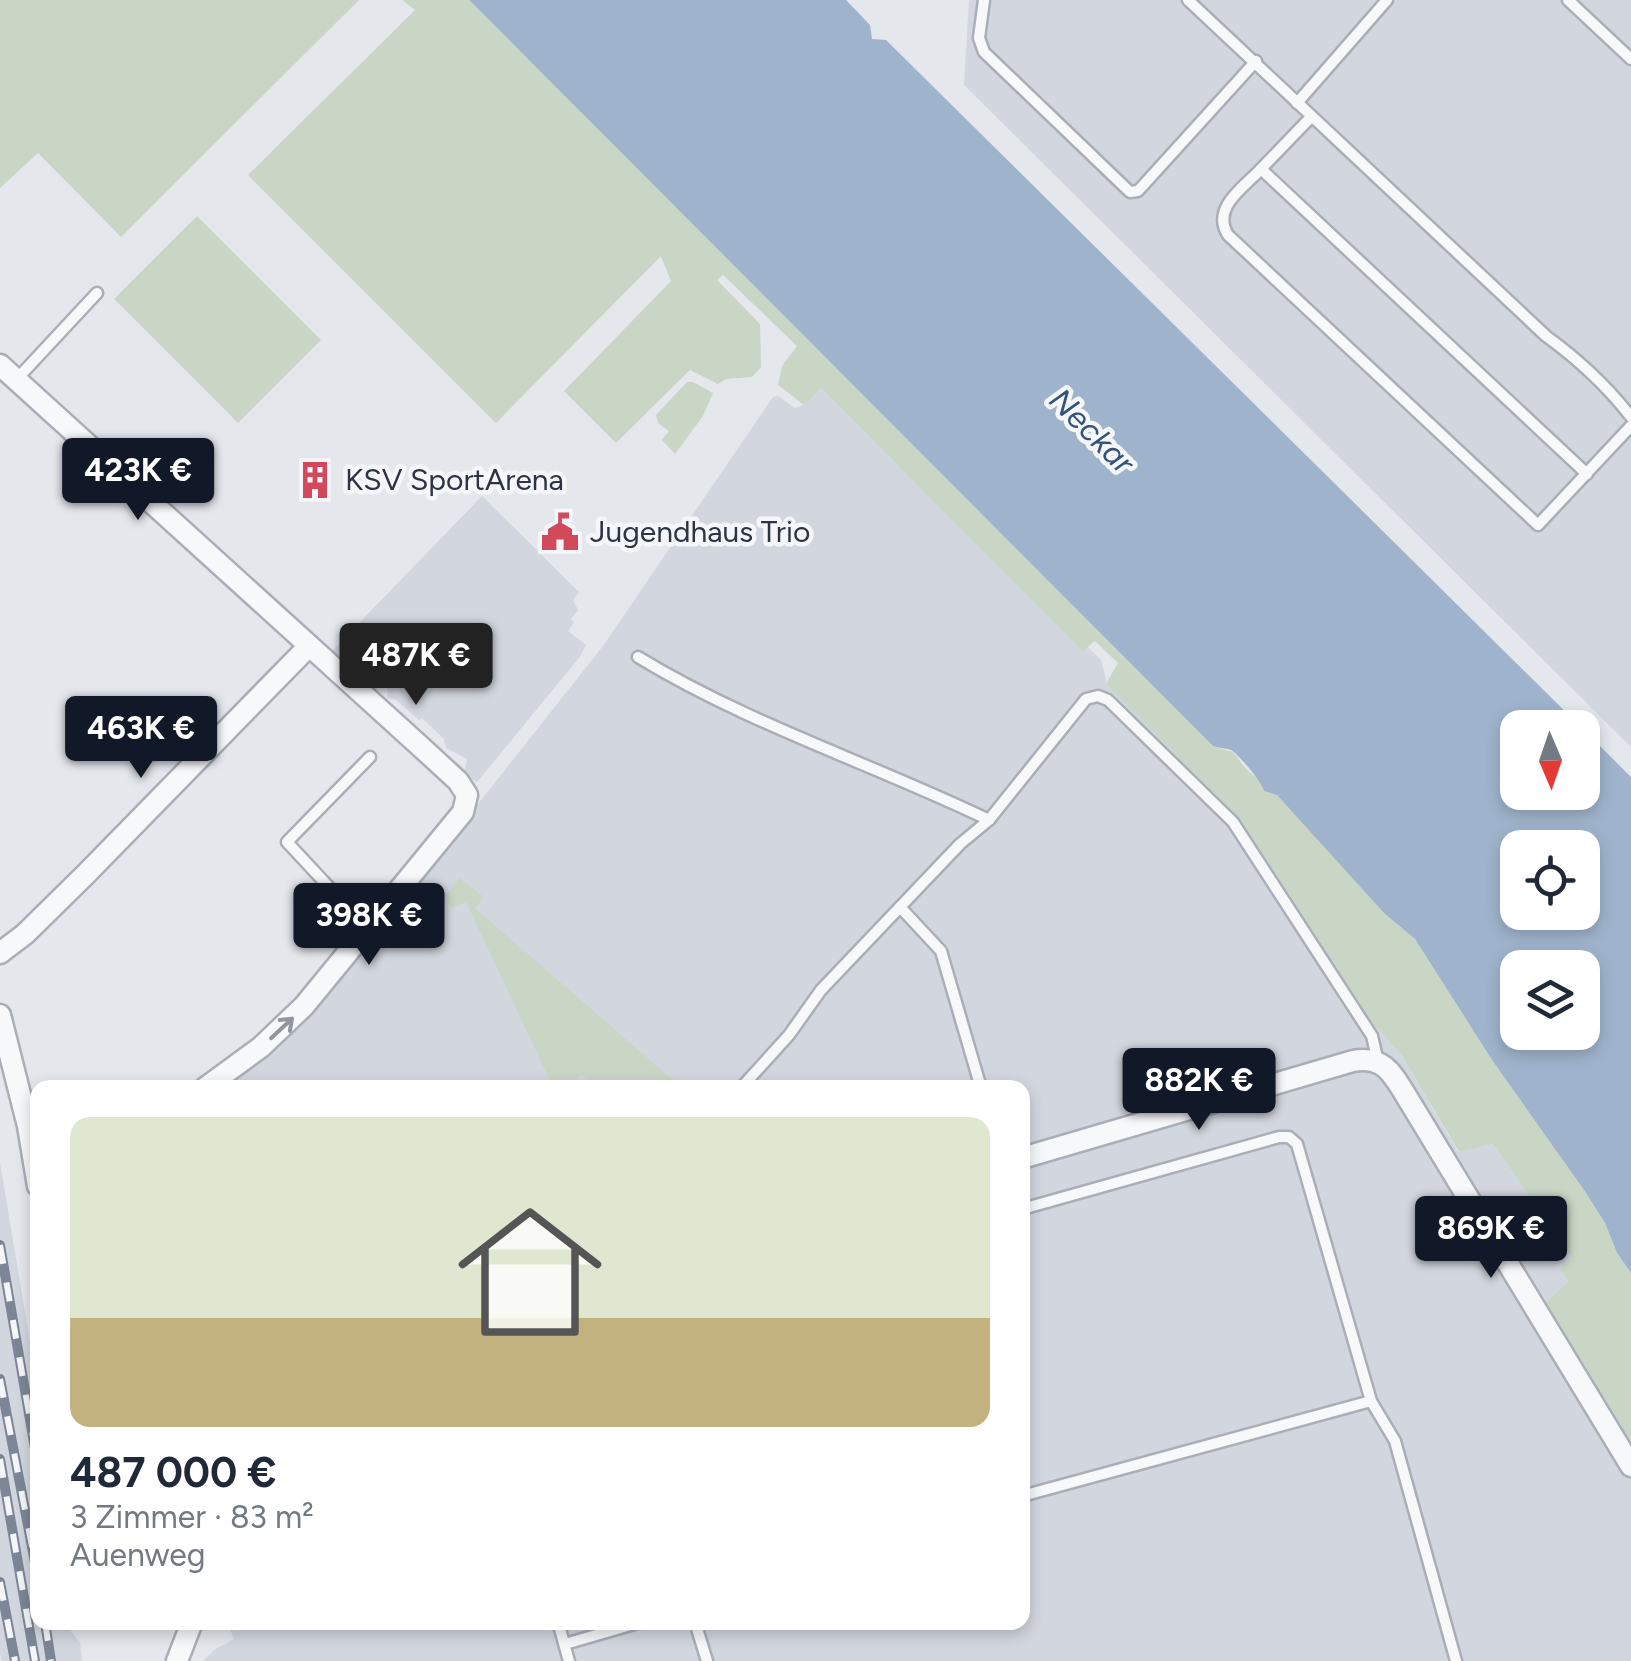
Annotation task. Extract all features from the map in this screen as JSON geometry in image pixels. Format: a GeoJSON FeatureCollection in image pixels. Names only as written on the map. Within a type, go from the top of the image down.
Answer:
{"type":"FeatureCollection","features":[{"type":"Feature","properties":{"kind":"street"},"geometry":{"type":"LineString","coordinates":[[0,365],[458,780],[468,800],[463,812],[291,1020],[216,1080]]}},
{"type":"Feature","properties":{"kind":"street"},"geometry":{"type":"LineString","coordinates":[[0,953],[86,874],[309,646]]}},
{"type":"Feature","properties":{"kind":"street"},"geometry":{"type":"LineString","coordinates":[[0,1016],[30,1138]]}},
{"type":"Feature","properties":{"kind":"street"},"geometry":{"type":"LineString","coordinates":[[1030,1156],[1353,1061],[1378,1062],[1388,1068],[1405,1094],[1631,1466]]}},
{"type":"Feature","properties":{"kind":"street"},"geometry":{"type":"LineString","coordinates":[[177,1661],[189,1630]]}},
{"type":"Feature","properties":{"kind":"lane"},"geometry":{"type":"LineString","coordinates":[[984,0],[979,38],[984,52],[1133,193],[1256,61]]}},
{"type":"Feature","properties":{"kind":"lane"},"geometry":{"type":"LineString","coordinates":[[1188,0],[1546,336],[1586,368],[1631,418]]}},
{"type":"Feature","properties":{"kind":"lane"},"geometry":{"type":"LineString","coordinates":[[1297,103],[1387,0]]}},
{"type":"Feature","properties":{"kind":"lane"},"geometry":{"type":"LineString","coordinates":[[1568,0],[1631,59]]}},
{"type":"Feature","properties":{"kind":"lane"},"geometry":{"type":"LineString","coordinates":[[1311,117],[1224,209],[1224,230],[1538,525],[1631,426]]}},
{"type":"Feature","properties":{"kind":"lane"},"geometry":{"type":"LineString","coordinates":[[1261,169],[1587,474]]}},
{"type":"Feature","properties":{"kind":"lane"},"geometry":{"type":"LineString","coordinates":[[16,380],[96,293]]}},
{"type":"Feature","properties":{"kind":"lane"},"geometry":{"type":"LineString","coordinates":[[638,656],[704,694],[906,780],[989,820]]}},
{"type":"Feature","properties":{"kind":"lane"},"geometry":{"type":"LineString","coordinates":[[749,1080],[821,990],[965,840],[989,820],[1086,699],[1098,696],[1108,700],[1237,827],[1372,1036],[1378,1062]]}},
{"type":"Feature","properties":{"kind":"lane"},"geometry":{"type":"LineString","coordinates":[[368,929],[287,842],[370,757]]}},
{"type":"Feature","properties":{"kind":"lane"},"geometry":{"type":"LineString","coordinates":[[900,907],[942,951],[979,1080]]}},
{"type":"Feature","properties":{"kind":"lane"},"geometry":{"type":"LineString","coordinates":[[1030,1207],[1280,1138],[1291,1139],[1300,1149],[1371,1401],[1395,1441],[1456,1661]]}},
{"type":"Feature","properties":{"kind":"lane"},"geometry":{"type":"LineString","coordinates":[[1030,1494],[1371,1401]]}},
{"type":"Feature","properties":{"kind":"lane"},"geometry":{"type":"LineString","coordinates":[[560,1630],[570,1661]]}},
{"type":"Feature","properties":{"kind":"lane"},"geometry":{"type":"LineString","coordinates":[[564,1644],[614,1630]]}},
{"type":"Feature","properties":{"kind":"lane"},"geometry":{"type":"LineString","coordinates":[[698,1630],[707,1661]]}},
{"type":"Feature","properties":{"kind":"shaded area"},"geometry":{"type":"Polygon","coordinates":[[[969,0],[1631,0],[1631,747],[1600,716],[1600,710],[1594,710],[964,85],[969,0]]]}},
{"type":"Feature","properties":{"kind":"shaded area"},"geometry":{"type":"Polygon","coordinates":[[[820,387],[1084,650],[1088,647],[1101,660],[1108,687],[1240,819],[1372,1022],[1402,1056],[1458,1152],[1493,1144],[1572,1258],[1570,1282],[1545,1302],[1631,1446],[1631,1661],[203,1661],[234,1639],[230,1630],[1030,1630],[1030,1080],[228,1080],[394,910],[603,646],[773,397],[778,396],[795,408],[805,404],[820,387]]]}},
{"type":"Feature","properties":{"kind":"shaded area"},"geometry":{"type":"Polygon","coordinates":[[[482,496],[579,592],[573,600],[578,610],[568,631],[586,645],[477,782],[464,775],[467,759],[446,748],[444,739],[422,718],[419,720],[396,700],[387,698],[388,690],[377,679],[370,685],[332,651],[482,496]]]}},
{"type":"Feature","properties":{"kind":"shaded area"},"geometry":{"type":"Polygon","coordinates":[[[0,1163],[30,1342],[30,1630],[70,1630],[80,1642],[82,1661],[2,1661],[0,1163]]]}},
{"type":"Feature","properties":{"kind":"green space"},"geometry":{"type":"Polygon","coordinates":[[[0,0],[359,0],[121,237],[38,153],[0,188],[0,0]]]}},
{"type":"Feature","properties":{"kind":"green space"},"geometry":{"type":"Polygon","coordinates":[[[402,0],[469,0],[1213,746],[1233,752],[1385,914],[1415,939],[1492,1060],[1586,1193],[1631,1273],[1631,1446],[1545,1302],[1569,1282],[1560,1268],[1572,1258],[1493,1144],[1459,1152],[1402,1056],[1372,1022],[1240,819],[1108,687],[1118,663],[1095,641],[1083,651],[821,388],[804,405],[778,385],[782,366],[797,346],[723,275],[717,280],[760,324],[761,367],[752,377],[726,379],[718,384],[690,370],[616,443],[564,391],[671,281],[661,256],[496,423],[248,175],[415,10],[402,0]]]}},
{"type":"Feature","properties":{"kind":"green space"},"geometry":{"type":"Polygon","coordinates":[[[197,216],[321,340],[238,423],[114,299],[197,216]]]}},
{"type":"Feature","properties":{"kind":"green space"},"geometry":{"type":"Polygon","coordinates":[[[687,382],[713,393],[703,416],[675,454],[662,440],[669,431],[658,423],[656,415],[687,382]]]}},
{"type":"Feature","properties":{"kind":"green space"},"geometry":{"type":"Polygon","coordinates":[[[459,878],[484,897],[475,908],[673,1080],[586,1080],[582,1075],[575,1080],[550,1080],[466,902],[451,908],[445,897],[459,878]]]}},
{"type":"Feature","properties":{"kind":"water","name":"Neckar"},"geometry":{"type":"Polygon","coordinates":[[[469,0],[846,0],[870,25],[872,39],[886,40],[1564,710],[1500,710],[1500,810],[1600,810],[1600,746],[1631,777],[1631,1273],[1586,1193],[1492,1060],[1415,939],[1385,914],[1277,795],[1264,791],[1231,750],[1213,746],[469,0]]]}},
{"type":"Feature","properties":{"kind":"railway"},"geometry":{"type":"LineString","coordinates":[[0,1245],[30,1419]]}},
{"type":"Feature","properties":{"kind":"railway"},"geometry":{"type":"LineString","coordinates":[[0,1379],[30,1536]]}},
{"type":"Feature","properties":{"kind":"railway"},"geometry":{"type":"LineString","coordinates":[[0,1459],[35,1661]]}},
{"type":"Feature","properties":{"kind":"railway"},"geometry":{"type":"LineString","coordinates":[[0,1582],[15,1661]]}},
{"type":"Feature","properties":{"kind":"railway"},"geometry":{"type":"LineString","coordinates":[[46,1630],[51,1661]]}},
{"type":"Feature","properties":{"kind":"place","name":"KSV SportArena"},"geometry":{"type":"Point","coordinates":[315,480]}},
{"type":"Feature","properties":{"kind":"place","name":"Jugendhaus Trio"},"geometry":{"type":"Point","coordinates":[560,532]}}]}
